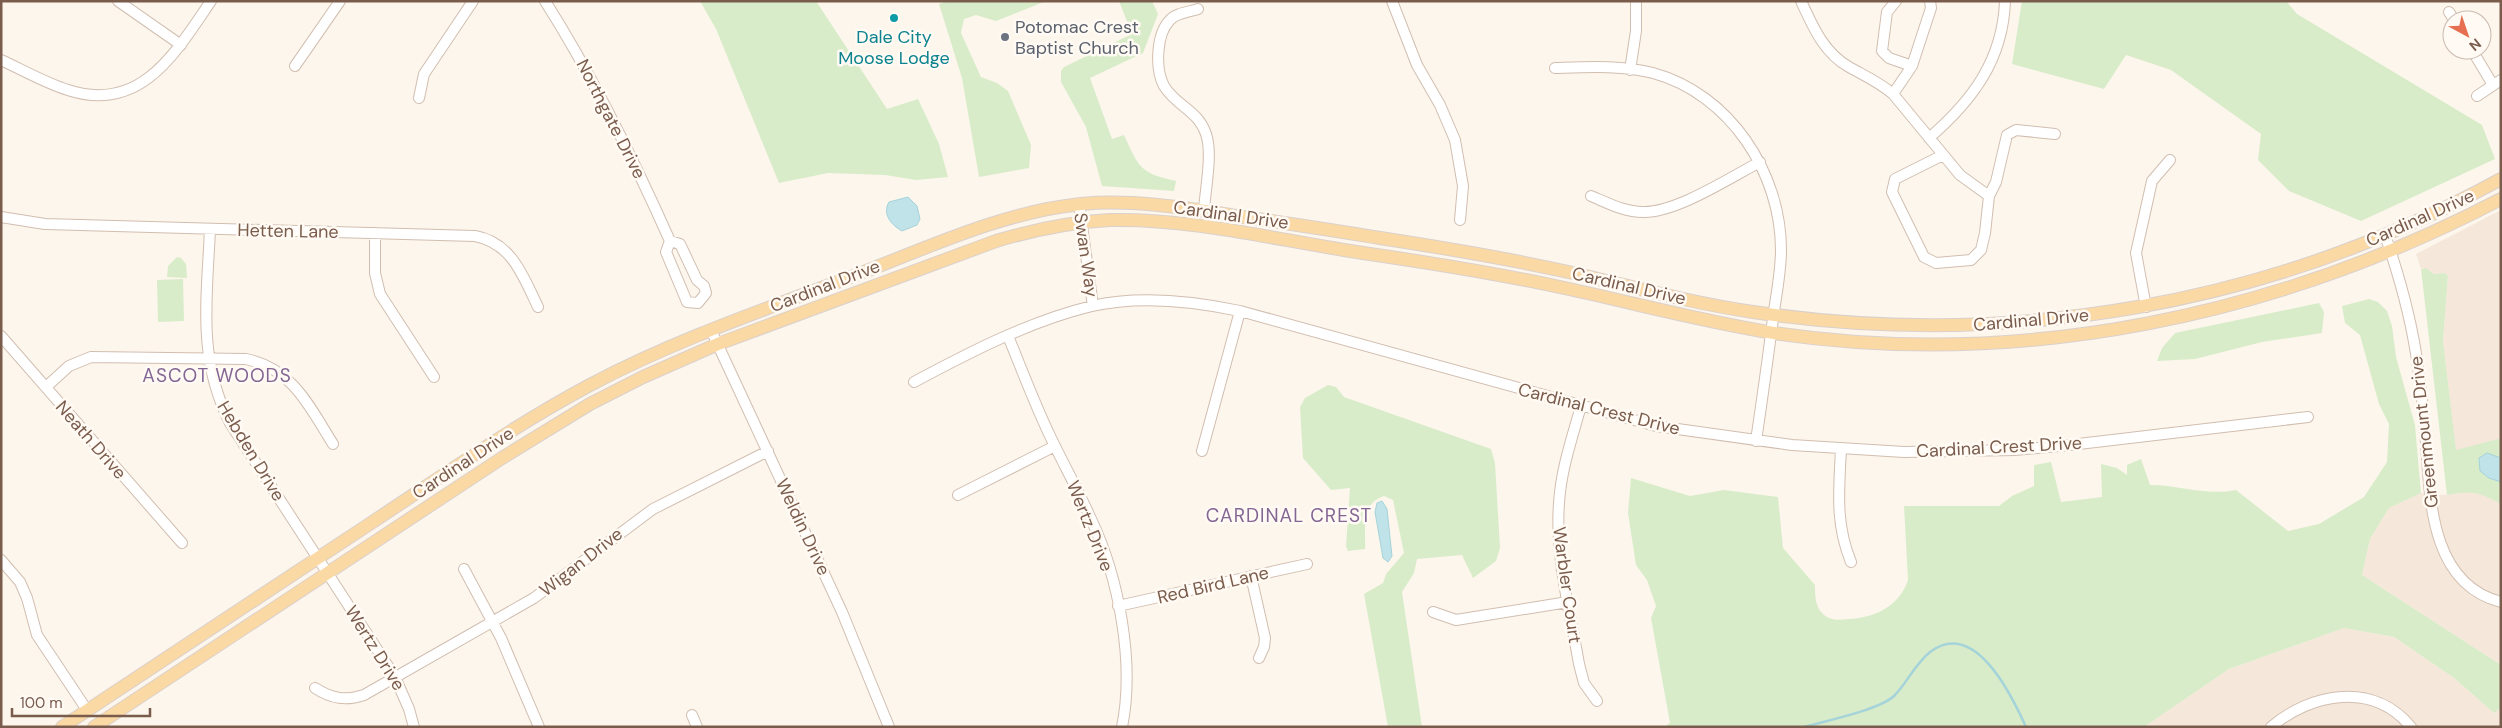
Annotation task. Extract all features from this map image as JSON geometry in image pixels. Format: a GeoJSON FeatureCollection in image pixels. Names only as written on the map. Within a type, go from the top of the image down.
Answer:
{"type":"FeatureCollection","features":[{"type":"Feature","properties":{"kind":"main road","name":"Cardinal Drive"},"geometry":{"type":"LineString","coordinates":[[62,727],[468,459],[552,407],[638,361],[711,330],[985,227],[1024,215],[1079,204],[1153,204],[1204,210],[1505,259],[1684,299],[1774,315],[1869,324],[1960,326],[2062,319],[2146,307],[2210,293],[2271,276],[2385,235],[2441,210],[2501,179]]}},
{"type":"Feature","properties":{"kind":"main road","name":"Cardinal Drive"},"geometry":{"type":"LineString","coordinates":[[94,727],[502,458],[576,413],[643,377],[718,344],[996,240],[1029,231],[1081,222],[1127,220],[1180,224],[1402,258],[1558,287],[1690,318],[1771,332],[1881,342],[1948,343],[2041,339],[2111,330],[2192,315],[2256,298],[2341,271],[2390,252],[2501,198]]}},
{"type":"Feature","properties":{"kind":"street"},"geometry":{"type":"LineString","coordinates":[[118,1],[181,45]]}},
{"type":"Feature","properties":{"kind":"street"},"geometry":{"type":"LineString","coordinates":[[1,60],[65,89],[99,95],[125,90],[148,80],[170,60],[211,1]]}},
{"type":"Feature","properties":{"kind":"street"},"geometry":{"type":"LineString","coordinates":[[295,66],[340,1]]}},
{"type":"Feature","properties":{"kind":"street"},"geometry":{"type":"LineString","coordinates":[[419,98],[424,74],[473,1]]}},
{"type":"Feature","properties":{"kind":"street","name":"Northgate Drive"},"geometry":{"type":"LineString","coordinates":[[545,1],[585,66],[615,121],[670,241],[666,252],[682,286],[687,302],[698,303],[706,293],[704,286],[697,280],[680,244],[670,241]]}},
{"type":"Feature","properties":{"kind":"street"},"geometry":{"type":"LineString","coordinates":[[1392,1],[1417,65],[1440,105],[1455,140],[1463,186],[1460,220]]}},
{"type":"Feature","properties":{"kind":"street"},"geometry":{"type":"LineString","coordinates":[[1630,70],[1636,31],[1636,1]]}},
{"type":"Feature","properties":{"kind":"street"},"geometry":{"type":"LineString","coordinates":[[1801,1],[1818,36],[1830,52],[1849,68],[1875,80],[1893,94],[1960,176],[1988,196]]}},
{"type":"Feature","properties":{"kind":"street"},"geometry":{"type":"LineString","coordinates":[[1896,1],[1887,12],[1882,51],[1889,58],[1912,66]]}},
{"type":"Feature","properties":{"kind":"street"},"geometry":{"type":"LineString","coordinates":[[1893,94],[1912,66],[1931,8],[1930,1]]}},
{"type":"Feature","properties":{"kind":"street"},"geometry":{"type":"LineString","coordinates":[[1929,138],[1961,108],[1983,79],[1998,44],[2005,1]]}},
{"type":"Feature","properties":{"kind":"street"},"geometry":{"type":"LineString","coordinates":[[1198,9],[1175,16],[1164,30],[1159,46],[1160,75],[1172,96],[1198,117],[1208,137],[1209,154],[1204,210]]}},
{"type":"Feature","properties":{"kind":"street"},"geometry":{"type":"LineString","coordinates":[[2477,96],[2497,83],[2480,60]]}},
{"type":"Feature","properties":{"kind":"street"},"geometry":{"type":"LineString","coordinates":[[1555,68],[1604,67],[1653,73],[1672,80],[1707,101],[1736,128],[1760,162],[1772,191],[1780,228],[1780,273],[1756,442]]}},
{"type":"Feature","properties":{"kind":"street"},"geometry":{"type":"LineString","coordinates":[[1943,156],[1896,179],[1892,187],[1896,203],[1924,257],[1936,263],[1971,260],[1977,256],[1985,233],[1988,196],[1996,182],[2007,135],[2016,130],[2055,134]]}},
{"type":"Feature","properties":{"kind":"street"},"geometry":{"type":"LineString","coordinates":[[2146,307],[2136,253],[2152,181],[2170,160]]}},
{"type":"Feature","properties":{"kind":"street"},"geometry":{"type":"LineString","coordinates":[[1591,196],[1628,210],[1656,211],[1676,205],[1760,162]]}},
{"type":"Feature","properties":{"kind":"street","name":"Swan Way"},"geometry":{"type":"LineString","coordinates":[[1079,204],[1093,306]]}},
{"type":"Feature","properties":{"kind":"street","name":"Hetten Lane"},"geometry":{"type":"LineString","coordinates":[[1,217],[45,224],[475,236],[493,242],[510,255],[538,307]]}},
{"type":"Feature","properties":{"kind":"street","name":"Hebden Drive"},"geometry":{"type":"LineString","coordinates":[[210,229],[206,335],[214,386],[230,423],[328,572]]}},
{"type":"Feature","properties":{"kind":"street"},"geometry":{"type":"LineString","coordinates":[[374,233],[375,273],[380,294],[434,377]]}},
{"type":"Feature","properties":{"kind":"street","name":"Greenmount Drive"},"geometry":{"type":"LineString","coordinates":[[2385,235],[2412,331],[2424,417],[2429,491],[2439,538],[2446,558],[2461,580],[2482,595],[2501,602]]}},
{"type":"Feature","properties":{"kind":"street","name":"Cardinal Crest Drive"},"geometry":{"type":"LineString","coordinates":[[914,382],[1008,336],[1065,314],[1093,306],[1158,300],[1194,303],[1240,311],[1656,426],[1756,442],[1904,452],[2015,450],[2308,418]]}},
{"type":"Feature","properties":{"kind":"street"},"geometry":{"type":"LineString","coordinates":[[1202,451],[1240,311]]}},
{"type":"Feature","properties":{"kind":"street","name":"Weldin Drive"},"geometry":{"type":"LineString","coordinates":[[711,330],[842,612],[889,727]]}},
{"type":"Feature","properties":{"kind":"street","name":"Neath Drive"},"geometry":{"type":"LineString","coordinates":[[1,336],[182,543]]}},
{"type":"Feature","properties":{"kind":"street","name":"Wertz Drive"},"geometry":{"type":"LineString","coordinates":[[1008,336],[1100,541],[1118,606],[1126,670],[1122,727]]}},
{"type":"Feature","properties":{"kind":"street"},"geometry":{"type":"LineString","coordinates":[[46,387],[69,366],[91,357],[208,357],[246,359],[264,364],[281,373],[299,392],[333,444]]}},
{"type":"Feature","properties":{"kind":"street","name":"Warbler Court"},"geometry":{"type":"LineString","coordinates":[[1581,406],[1562,477],[1559,502],[1559,546],[1582,674],[1590,694],[1596,701]]}},
{"type":"Feature","properties":{"kind":"street"},"geometry":{"type":"LineString","coordinates":[[958,495],[1056,446]]}},
{"type":"Feature","properties":{"kind":"street"},"geometry":{"type":"LineString","coordinates":[[1841,449],[1838,513],[1841,531],[1851,562]]}},
{"type":"Feature","properties":{"kind":"street","name":"Wigan Drive"},"geometry":{"type":"LineString","coordinates":[[315,688],[335,698],[355,698],[534,598],[653,509],[768,451]]}},
{"type":"Feature","properties":{"kind":"street"},"geometry":{"type":"LineString","coordinates":[[1,560],[20,582],[27,598],[37,635],[86,710]]}},
{"type":"Feature","properties":{"kind":"street","name":"Red Bird Lane"},"geometry":{"type":"LineString","coordinates":[[1118,606],[1307,564]]}},
{"type":"Feature","properties":{"kind":"street"},"geometry":{"type":"LineString","coordinates":[[464,569],[493,621],[539,727]]}},
{"type":"Feature","properties":{"kind":"street","name":"Wertz Drive"},"geometry":{"type":"LineString","coordinates":[[328,572],[403,691],[414,727]]}},
{"type":"Feature","properties":{"kind":"street"},"geometry":{"type":"LineString","coordinates":[[1251,576],[1265,638],[1264,647],[1259,658]]}},
{"type":"Feature","properties":{"kind":"street"},"geometry":{"type":"LineString","coordinates":[[1433,612],[1456,620],[1568,602]]}},
{"type":"Feature","properties":{"kind":"street"},"geometry":{"type":"LineString","coordinates":[[2271,727],[2298,707],[2327,698],[2342,696],[2363,698],[2382,704],[2394,711],[2411,727]]}},
{"type":"Feature","properties":{"kind":"street"},"geometry":{"type":"LineString","coordinates":[[692,715],[697,727]]}},
{"type":"Feature","properties":{"kind":"shaded area"},"geometry":{"type":"Polygon","coordinates":[[[2501,210],[2501,665],[2362,575],[2370,539],[2389,508],[2421,493],[2447,495],[2464,491],[2458,472],[2443,341],[2448,276],[2445,273],[2434,274],[2426,268],[2421,269],[2416,254],[2501,210]]]}},
{"type":"Feature","properties":{"kind":"shaded area"},"geometry":{"type":"Polygon","coordinates":[[[2344,628],[2394,637],[2454,678],[2494,713],[2501,708],[2501,727],[2144,727],[2229,669],[2344,628]]]}},
{"type":"Feature","properties":{"kind":"green space"},"geometry":{"type":"Polygon","coordinates":[[[700,1],[816,1],[887,109],[918,99],[939,144],[948,177],[916,180],[885,175],[828,173],[779,183],[716,29],[700,1]]]}},
{"type":"Feature","properties":{"kind":"green space"},"geometry":{"type":"Polygon","coordinates":[[[948,1],[1046,1],[996,21],[976,15],[964,19],[961,33],[981,77],[997,83],[1008,91],[1031,145],[1029,168],[979,177],[962,78],[939,4],[948,1]]]}},
{"type":"Feature","properties":{"kind":"green space"},"geometry":{"type":"Polygon","coordinates":[[[1119,1],[1152,1],[1158,14],[1143,53],[1090,78],[1112,139],[1124,135],[1137,162],[1154,175],[1176,181],[1174,191],[1102,186],[1086,127],[1061,82],[1061,71],[1064,67],[1132,34],[1119,1]]]}},
{"type":"Feature","properties":{"kind":"green space"},"geometry":{"type":"Polygon","coordinates":[[[2022,1],[2286,1],[2297,14],[2482,125],[2495,159],[2361,221],[2289,191],[2258,160],[2261,134],[2171,70],[2126,55],[2104,89],[2012,64],[2022,1]]]}},
{"type":"Feature","properties":{"kind":"green space"},"geometry":{"type":"Polygon","coordinates":[[[177,257],[181,258],[186,264],[187,278],[167,277],[168,266],[177,257]]]}},
{"type":"Feature","properties":{"kind":"green space"},"geometry":{"type":"Polygon","coordinates":[[[2426,268],[2434,274],[2445,273],[2448,276],[2443,341],[2456,450],[2498,439],[2501,441],[2501,504],[2487,497],[2469,492],[2447,495],[2421,269],[2426,268]]]}},
{"type":"Feature","properties":{"kind":"green space"},"geometry":{"type":"Polygon","coordinates":[[[183,279],[184,321],[158,322],[157,280],[183,279]]]}},
{"type":"Feature","properties":{"kind":"green space"},"geometry":{"type":"Polygon","coordinates":[[[2369,299],[2378,302],[2387,311],[2392,326],[2396,357],[2415,425],[2421,493],[2389,508],[2370,539],[2362,575],[2501,665],[2501,708],[2494,713],[2454,678],[2394,637],[2344,628],[2229,669],[2144,727],[1664,727],[1670,723],[1651,618],[1656,606],[1647,580],[1636,565],[1628,513],[1631,478],[1690,496],[1724,490],[1778,497],[1783,548],[1815,585],[1816,601],[1820,611],[1835,620],[1858,618],[1876,613],[1892,604],[1904,589],[1908,580],[1904,506],[1999,506],[2012,496],[2034,486],[2034,465],[2051,462],[2061,502],[2102,497],[2101,464],[2117,468],[2127,475],[2127,465],[2141,459],[2150,485],[2214,492],[2236,490],[2288,531],[2319,524],[2364,497],[2387,462],[2389,424],[2379,404],[2360,335],[2345,323],[2342,306],[2369,299]]]}},
{"type":"Feature","properties":{"kind":"green space"},"geometry":{"type":"Polygon","coordinates":[[[2319,303],[2324,312],[2322,333],[2262,342],[2195,359],[2157,361],[2162,348],[2175,333],[2319,303]]]}},
{"type":"Feature","properties":{"kind":"green space"},"geometry":{"type":"Polygon","coordinates":[[[1328,385],[1336,387],[1344,397],[1491,449],[1495,463],[1500,548],[1496,561],[1473,578],[1462,555],[1417,559],[1414,573],[1402,592],[1422,727],[1388,727],[1364,594],[1383,583],[1386,574],[1404,553],[1393,500],[1384,496],[1371,505],[1366,517],[1365,549],[1348,551],[1346,546],[1350,488],[1331,490],[1303,458],[1300,407],[1305,398],[1328,385]]]}},
{"type":"Feature","properties":{"kind":"water"},"geometry":{"type":"Polygon","coordinates":[[[908,197],[917,206],[920,219],[917,225],[902,231],[894,226],[889,219],[887,206],[889,202],[908,197]]]}},
{"type":"Feature","properties":{"kind":"water"},"geometry":{"type":"Polygon","coordinates":[[[2487,453],[2501,458],[2501,482],[2489,478],[2480,471],[2479,458],[2487,453]]]}},
{"type":"Feature","properties":{"kind":"water"},"geometry":{"type":"Polygon","coordinates":[[[1382,501],[1387,509],[1392,556],[1388,562],[1383,558],[1375,512],[1377,503],[1382,501]]]}},
{"type":"Feature","properties":{"kind":"waterway"},"geometry":{"type":"LineString","coordinates":[[1804,727],[1877,706],[1887,701],[1899,691],[1915,668],[1930,652],[1946,644],[1962,645],[1976,653],[1990,665],[2011,697],[2026,727]]}},
{"type":"Feature","properties":{"kind":"place","name":"Dale City Moose Lodge"},"geometry":{"type":"Point","coordinates":[894,18]}},
{"type":"Feature","properties":{"kind":"place","name":"Potomac Crest Baptist Church"},"geometry":{"type":"Point","coordinates":[1005,37]}},
{"type":"Feature","properties":{"kind":"district","name":"ASCOT WOODS"},"geometry":{"type":"Point","coordinates":[217,375]}},
{"type":"Feature","properties":{"kind":"district","name":"CARDINAL CREST"},"geometry":{"type":"Point","coordinates":[1289,515]}}]}
